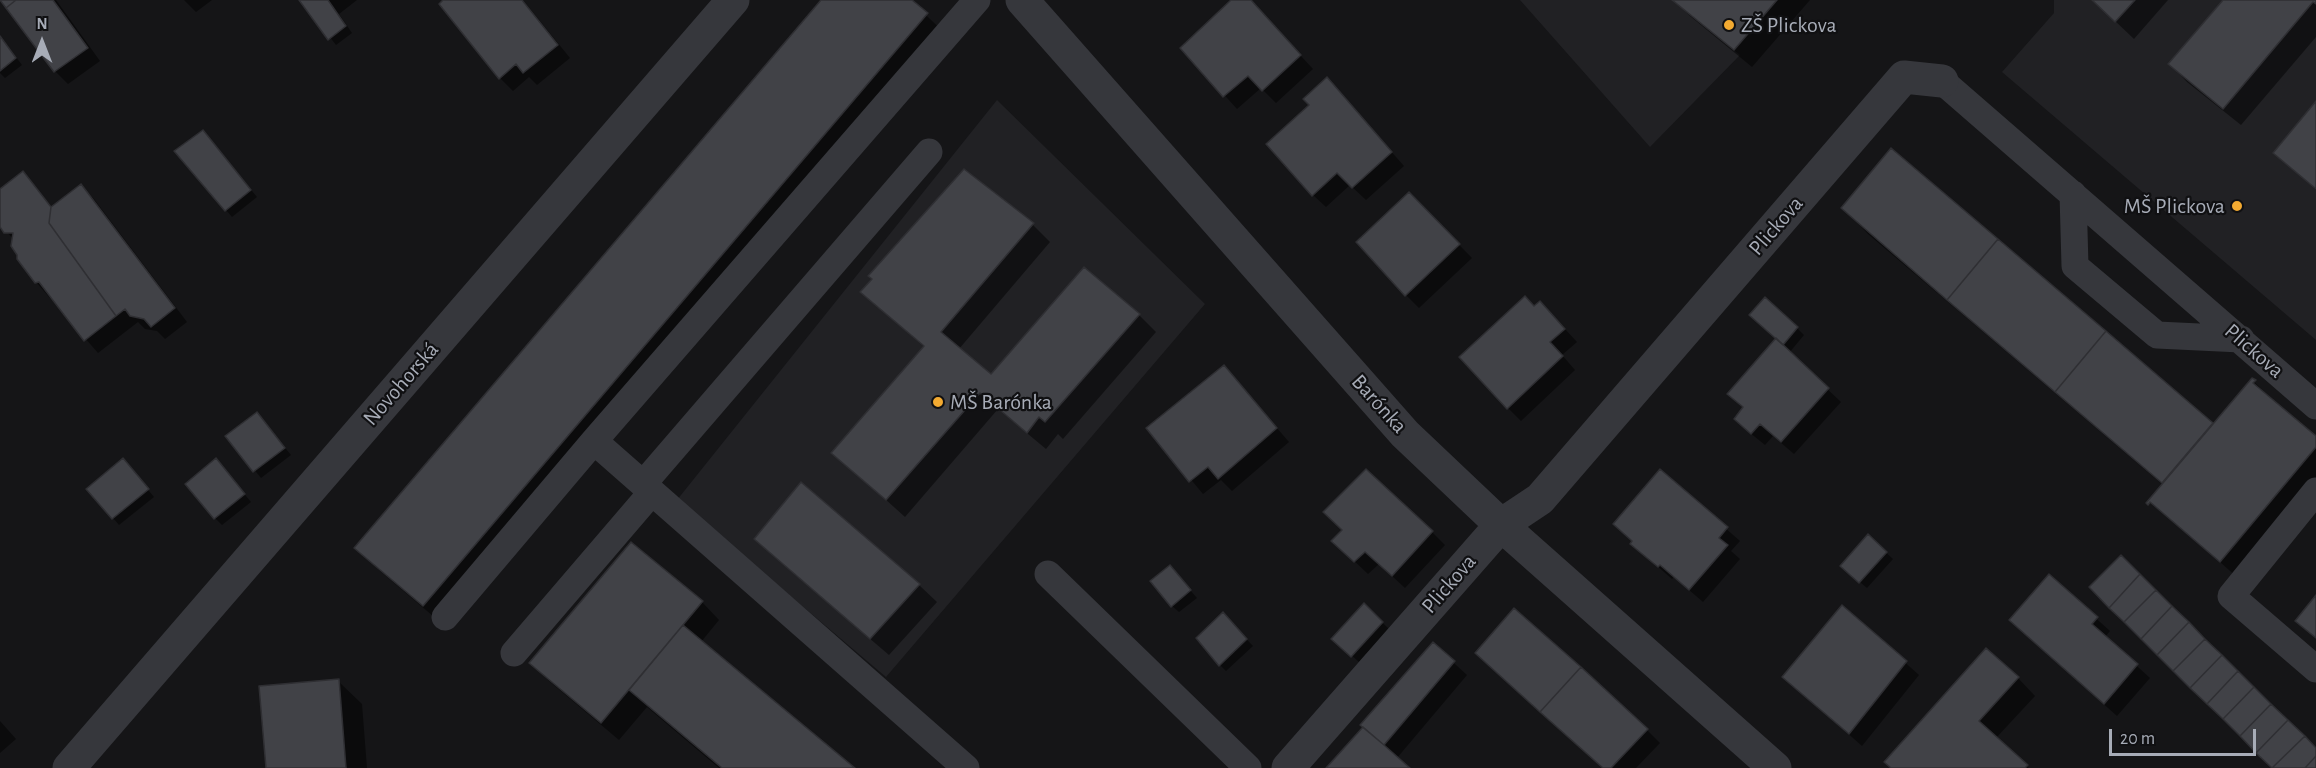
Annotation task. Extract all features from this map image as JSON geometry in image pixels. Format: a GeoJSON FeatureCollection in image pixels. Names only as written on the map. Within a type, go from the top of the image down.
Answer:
{"type":"FeatureCollection","features":[{"type":"Feature","properties":{"kind":"street","name":"Barónka"},"geometry":{"type":"LineString","coordinates":[[1022,0],[1405,434],[1501,525],[1775,768]]}},
{"type":"Feature","properties":{"kind":"street","name":"Novohorská"},"geometry":{"type":"LineString","coordinates":[[75,765],[731,2]]}},
{"type":"Feature","properties":{"kind":"street","name":"Plickova"},"geometry":{"type":"LineString","coordinates":[[1288,768],[1501,525],[1540,499],[1904,77],[1942,81]]}},
{"type":"Feature","properties":{"kind":"lane"},"geometry":{"type":"LineString","coordinates":[[445,617],[594,441],[977,0]]}},
{"type":"Feature","properties":{"kind":"lane","name":"Plickova"},"geometry":{"type":"LineString","coordinates":[[1942,81],[2316,406]]}},
{"type":"Feature","properties":{"kind":"lane"},"geometry":{"type":"LineString","coordinates":[[514,653],[647,488],[929,152]]}},
{"type":"Feature","properties":{"kind":"lane"},"geometry":{"type":"LineString","coordinates":[[2073,194],[2074,266],[2157,335],[2241,339]]}},
{"type":"Feature","properties":{"kind":"lane"},"geometry":{"type":"LineString","coordinates":[[594,441],[966,768]]}},
{"type":"Feature","properties":{"kind":"lane"},"geometry":{"type":"LineString","coordinates":[[2316,491],[2231,596],[2316,669]]}},
{"type":"Feature","properties":{"kind":"lane"},"geometry":{"type":"LineString","coordinates":[[1048,574],[1248,768]]}},
{"type":"Feature","properties":{"kind":"shaded area"},"geometry":{"type":"Polygon","coordinates":[[[1520,0],[1777,0],[1734,50],[1740,55],[1650,147],[1520,0]]]}},
{"type":"Feature","properties":{"kind":"shaded area","name":"MŠ Plickova"},"geometry":{"type":"Polygon","coordinates":[[[2054,0],[2316,0],[2316,340],[2002,72],[2054,13],[2054,0]]]}},
{"type":"Feature","properties":{"kind":"shaded area","name":"MŠ Barónka"},"geometry":{"type":"Polygon","coordinates":[[[997,100],[1205,304],[886,677],[677,500],[997,100]]]}},
{"type":"Feature","properties":{"kind":"building"},"geometry":{"type":"Polygon","coordinates":[[[0,0],[16,0],[6,8],[0,0]]]}},
{"type":"Feature","properties":{"kind":"building"},"geometry":{"type":"Polygon","coordinates":[[[16,0],[53,0],[88,48],[54,72],[6,8],[16,0]]]}},
{"type":"Feature","properties":{"kind":"building"},"geometry":{"type":"Polygon","coordinates":[[[299,0],[328,0],[346,26],[328,40],[299,0]]]}},
{"type":"Feature","properties":{"kind":"building"},"geometry":{"type":"Polygon","coordinates":[[[443,0],[522,0],[558,45],[523,73],[516,64],[499,79],[439,4],[443,0]]]}},
{"type":"Feature","properties":{"kind":"building"},"geometry":{"type":"Polygon","coordinates":[[[821,0],[912,0],[928,13],[423,606],[354,548],[821,0]]]}},
{"type":"Feature","properties":{"kind":"building"},"geometry":{"type":"Polygon","coordinates":[[[1231,0],[1251,0],[1301,55],[1262,91],[1248,76],[1223,97],[1180,48],[1231,0]]]}},
{"type":"Feature","properties":{"kind":"building","name":"ZŠ Plickova"},"geometry":{"type":"Polygon","coordinates":[[[1672,0],[1777,0],[1734,50],[1672,0]]]}},
{"type":"Feature","properties":{"kind":"building"},"geometry":{"type":"Polygon","coordinates":[[[2092,0],[2135,0],[2115,22],[2092,0]]]}},
{"type":"Feature","properties":{"kind":"building"},"geometry":{"type":"Polygon","coordinates":[[[2223,0],[2316,0],[2316,4],[2313,2],[2223,109],[2168,64],[2223,0]]]}},
{"type":"Feature","properties":{"kind":"building"},"geometry":{"type":"Polygon","coordinates":[[[0,36],[16,58],[0,71],[0,36]]]}},
{"type":"Feature","properties":{"kind":"building"},"geometry":{"type":"Polygon","coordinates":[[[1327,77],[1392,152],[1352,188],[1337,173],[1312,196],[1266,144],[1309,105],[1303,99],[1327,77]]]}},
{"type":"Feature","properties":{"kind":"building"},"geometry":{"type":"Polygon","coordinates":[[[2316,101],[2316,189],[2273,153],[2316,101]]]}},
{"type":"Feature","properties":{"kind":"building"},"geometry":{"type":"Polygon","coordinates":[[[203,130],[251,190],[225,211],[174,151],[203,130]]]}},
{"type":"Feature","properties":{"kind":"building"},"geometry":{"type":"Polygon","coordinates":[[[1891,148],[1998,239],[1947,300],[1841,208],[1891,148]]]}},
{"type":"Feature","properties":{"kind":"building"},"geometry":{"type":"Polygon","coordinates":[[[964,169],[1034,223],[941,332],[991,374],[1084,267],[1140,314],[1045,422],[1039,417],[1027,433],[980,393],[886,500],[831,453],[924,346],[860,292],[872,279],[868,276],[964,169]]]}},
{"type":"Feature","properties":{"kind":"building"},"geometry":{"type":"Polygon","coordinates":[[[23,171],[51,207],[49,223],[116,316],[84,341],[39,282],[35,283],[17,259],[11,246],[13,233],[4,233],[0,227],[0,189],[23,171]]]}},
{"type":"Feature","properties":{"kind":"building"},"geometry":{"type":"Polygon","coordinates":[[[81,184],[175,308],[151,327],[144,319],[130,316],[125,309],[116,316],[49,223],[51,207],[81,184]]]}},
{"type":"Feature","properties":{"kind":"building"},"geometry":{"type":"Polygon","coordinates":[[[1409,192],[1460,244],[1405,296],[1356,242],[1409,192]]]}},
{"type":"Feature","properties":{"kind":"building"},"geometry":{"type":"Polygon","coordinates":[[[1998,239],[2106,331],[2055,392],[1947,300],[1998,239]]]}},
{"type":"Feature","properties":{"kind":"building"},"geometry":{"type":"Polygon","coordinates":[[[1525,296],[1534,306],[1540,301],[1565,329],[1550,342],[1563,356],[1507,409],[1459,357],[1525,296]]]}},
{"type":"Feature","properties":{"kind":"building"},"geometry":{"type":"Polygon","coordinates":[[[1765,297],[1798,327],[1783,345],[1749,315],[1765,297]]]}},
{"type":"Feature","properties":{"kind":"building"},"geometry":{"type":"Polygon","coordinates":[[[2106,331],[2213,423],[2162,483],[2055,392],[2106,331]]]}},
{"type":"Feature","properties":{"kind":"building"},"geometry":{"type":"Polygon","coordinates":[[[1776,338],[1829,388],[1781,442],[1760,424],[1751,434],[1734,419],[1743,407],[1727,394],[1776,338]]]}},
{"type":"Feature","properties":{"kind":"building"},"geometry":{"type":"Polygon","coordinates":[[[1224,365],[1277,428],[1218,479],[1208,467],[1189,482],[1146,428],[1224,365]]]}},
{"type":"Feature","properties":{"kind":"building"},"geometry":{"type":"Polygon","coordinates":[[[2252,378],[2256,380],[2253,383],[2316,436],[2316,447],[2220,562],[2150,502],[2148,505],[2146,503],[2252,378]]]}},
{"type":"Feature","properties":{"kind":"building"},"geometry":{"type":"Polygon","coordinates":[[[257,412],[285,448],[253,472],[225,436],[257,412]]]}},
{"type":"Feature","properties":{"kind":"building"},"geometry":{"type":"Polygon","coordinates":[[[123,458],[149,489],[112,519],[86,489],[123,458]]]}},
{"type":"Feature","properties":{"kind":"building"},"geometry":{"type":"Polygon","coordinates":[[[216,458],[245,494],[214,519],[185,484],[216,458]]]}},
{"type":"Feature","properties":{"kind":"building"},"geometry":{"type":"Polygon","coordinates":[[[1366,469],[1433,531],[1392,576],[1365,552],[1354,562],[1331,541],[1342,530],[1323,512],[1366,469]]]}},
{"type":"Feature","properties":{"kind":"building"},"geometry":{"type":"Polygon","coordinates":[[[1660,469],[1728,527],[1719,538],[1728,545],[1689,590],[1660,565],[1658,567],[1630,544],[1632,541],[1613,524],[1660,469]]]}},
{"type":"Feature","properties":{"kind":"building"},"geometry":{"type":"Polygon","coordinates":[[[801,482],[920,584],[870,639],[754,539],[801,482]]]}},
{"type":"Feature","properties":{"kind":"building"},"geometry":{"type":"Polygon","coordinates":[[[1868,534],[1887,552],[1859,583],[1840,566],[1868,534]]]}},
{"type":"Feature","properties":{"kind":"building"},"geometry":{"type":"Polygon","coordinates":[[[631,542],[703,601],[601,723],[529,663],[631,542]]]}},
{"type":"Feature","properties":{"kind":"building"},"geometry":{"type":"Polygon","coordinates":[[[2121,555],[2140,574],[2109,608],[2089,587],[2121,555]]]}},
{"type":"Feature","properties":{"kind":"building"},"geometry":{"type":"Polygon","coordinates":[[[1170,565],[1191,590],[1171,607],[1150,581],[1170,565]]]}},
{"type":"Feature","properties":{"kind":"building"},"geometry":{"type":"Polygon","coordinates":[[[2049,574],[2098,617],[2092,624],[2138,664],[2104,704],[2009,620],[2049,574]]]}},
{"type":"Feature","properties":{"kind":"building"},"geometry":{"type":"Polygon","coordinates":[[[2140,574],[2156,590],[2124,622],[2109,608],[2140,574]]]}},
{"type":"Feature","properties":{"kind":"building"},"geometry":{"type":"Polygon","coordinates":[[[2156,590],[2172,606],[2141,639],[2124,622],[2156,590]]]}},
{"type":"Feature","properties":{"kind":"building"},"geometry":{"type":"Polygon","coordinates":[[[2316,595],[2316,638],[2295,621],[2316,595]]]}},
{"type":"Feature","properties":{"kind":"building"},"geometry":{"type":"Polygon","coordinates":[[[1364,603],[1383,622],[1351,657],[1331,639],[1364,603]]]}},
{"type":"Feature","properties":{"kind":"building"},"geometry":{"type":"Polygon","coordinates":[[[1842,605],[1907,661],[1849,734],[1782,677],[1842,605]]]}},
{"type":"Feature","properties":{"kind":"building"},"geometry":{"type":"Polygon","coordinates":[[[2172,606],[2189,622],[2157,655],[2141,639],[2172,606]]]}},
{"type":"Feature","properties":{"kind":"building"},"geometry":{"type":"Polygon","coordinates":[[[1514,608],[1581,667],[1540,712],[1475,653],[1514,608]]]}},
{"type":"Feature","properties":{"kind":"building"},"geometry":{"type":"Polygon","coordinates":[[[1223,612],[1247,639],[1219,666],[1196,638],[1223,612]]]}},
{"type":"Feature","properties":{"kind":"building"},"geometry":{"type":"Polygon","coordinates":[[[2189,622],[2205,639],[2173,671],[2157,655],[2189,622]]]}},
{"type":"Feature","properties":{"kind":"building"},"geometry":{"type":"Polygon","coordinates":[[[683,625],[855,768],[722,768],[629,690],[683,625]]]}},
{"type":"Feature","properties":{"kind":"building"},"geometry":{"type":"Polygon","coordinates":[[[2205,639],[2222,655],[2190,688],[2173,671],[2205,639]]]}},
{"type":"Feature","properties":{"kind":"building"},"geometry":{"type":"Polygon","coordinates":[[[1433,642],[1455,661],[1384,745],[1360,725],[1433,642]]]}},
{"type":"Feature","properties":{"kind":"building"},"geometry":{"type":"Polygon","coordinates":[[[1986,648],[2019,677],[1979,721],[2028,765],[2025,768],[1891,768],[1884,762],[1986,648]]]}},
{"type":"Feature","properties":{"kind":"building"},"geometry":{"type":"Polygon","coordinates":[[[2222,655],[2238,671],[2207,704],[2190,688],[2222,655]]]}},
{"type":"Feature","properties":{"kind":"building"},"geometry":{"type":"Polygon","coordinates":[[[1581,667],[1648,729],[1611,768],[1603,768],[1540,712],[1581,667]]]}},
{"type":"Feature","properties":{"kind":"building"},"geometry":{"type":"Polygon","coordinates":[[[2238,671],[2254,687],[2223,719],[2207,704],[2238,671]]]}},
{"type":"Feature","properties":{"kind":"building"},"geometry":{"type":"Polygon","coordinates":[[[339,679],[346,768],[266,768],[259,686],[339,679]]]}},
{"type":"Feature","properties":{"kind":"building"},"geometry":{"type":"Polygon","coordinates":[[[2254,687],[2271,704],[2240,736],[2223,719],[2254,687]]]}},
{"type":"Feature","properties":{"kind":"building"},"geometry":{"type":"Polygon","coordinates":[[[2271,704],[2288,720],[2256,753],[2240,736],[2271,704]]]}},
{"type":"Feature","properties":{"kind":"building"},"geometry":{"type":"Polygon","coordinates":[[[2288,720],[2305,736],[2272,768],[2256,753],[2288,720]]]}},
{"type":"Feature","properties":{"kind":"building"},"geometry":{"type":"Polygon","coordinates":[[[1363,727],[1384,745],[1410,768],[1326,768],[1363,727]]]}},
{"type":"Feature","properties":{"kind":"building"},"geometry":{"type":"Polygon","coordinates":[[[2305,736],[2316,748],[2316,756],[2305,768],[2272,768],[2305,736]]]}},
{"type":"Feature","properties":{"kind":"building"},"geometry":{"type":"Polygon","coordinates":[[[2316,756],[2316,768],[2305,768],[2316,756]]]}},
{"type":"Feature","properties":{"kind":"place","name":"ZŠ Plickova"},"geometry":{"type":"Point","coordinates":[1729,25]}},
{"type":"Feature","properties":{"kind":"place","name":"MŠ Plickova"},"geometry":{"type":"Point","coordinates":[2237,206]}},
{"type":"Feature","properties":{"kind":"place","name":"MŠ Barónka"},"geometry":{"type":"Point","coordinates":[938,402]}}]}
